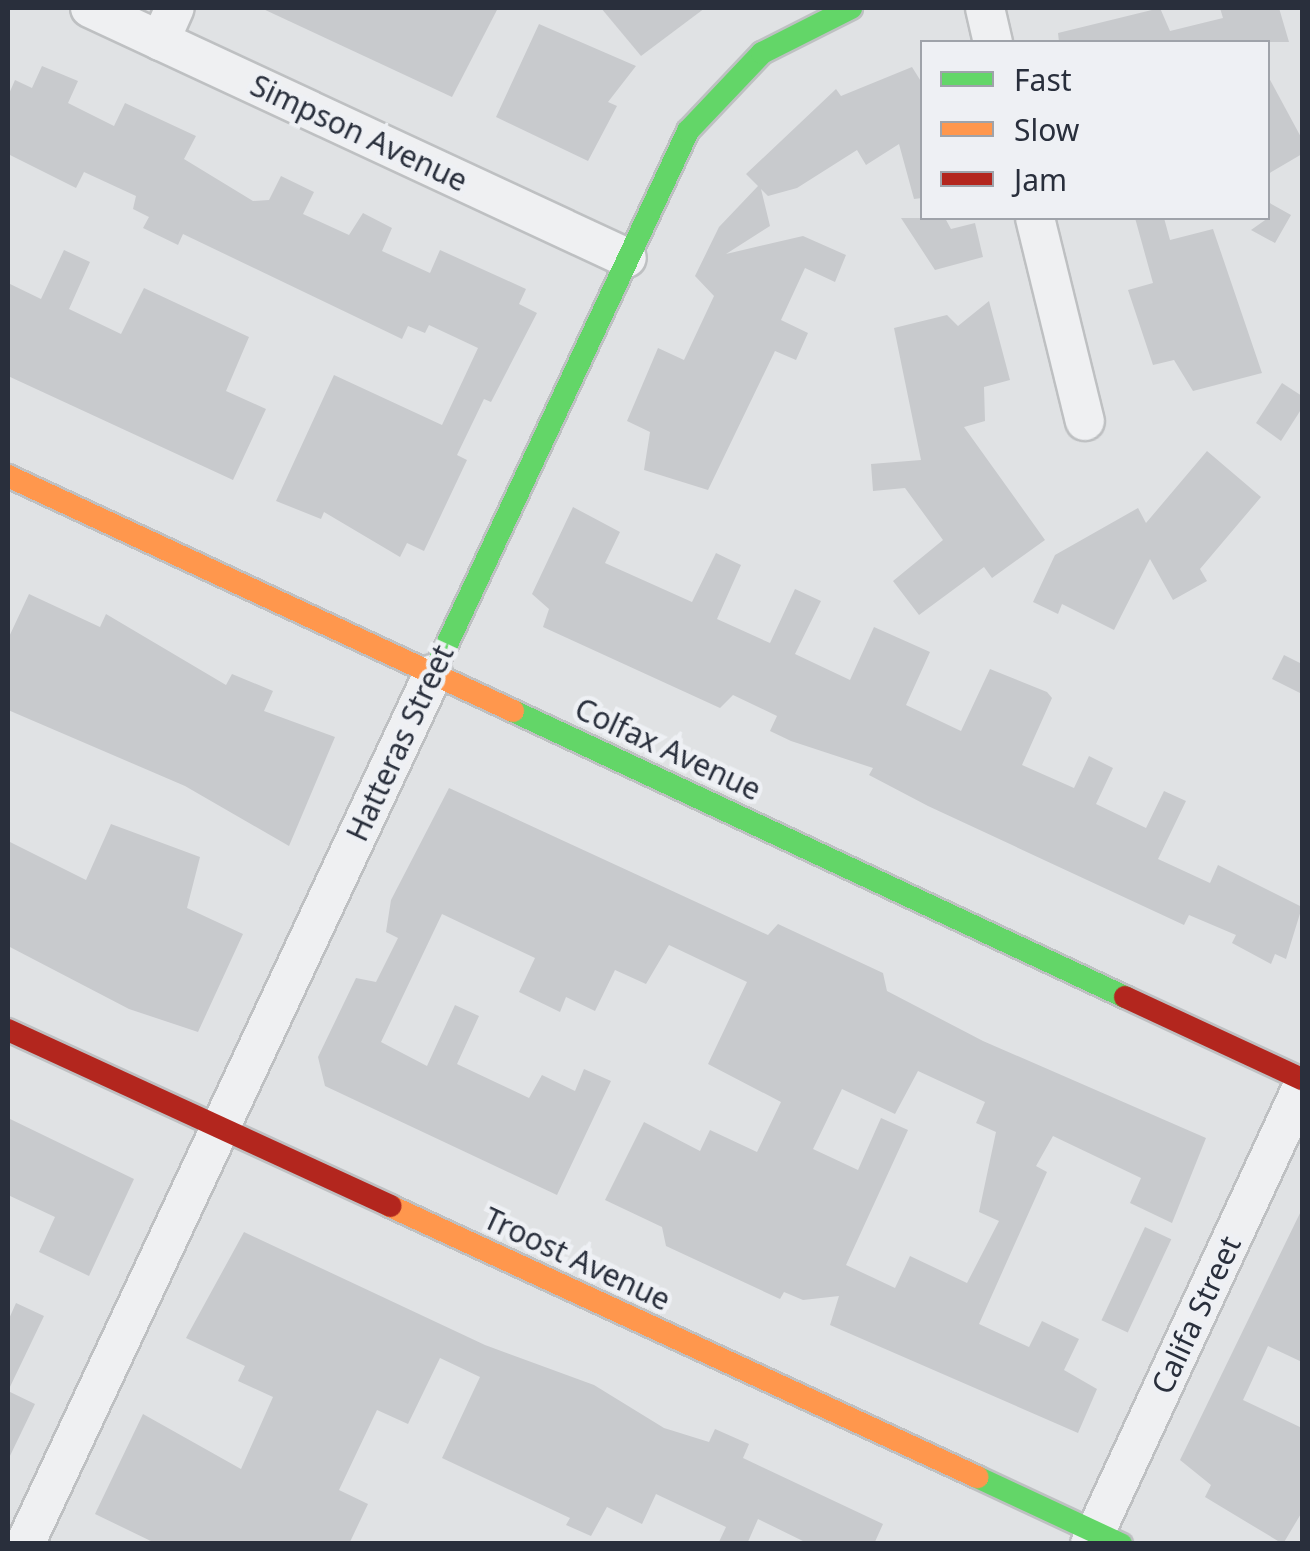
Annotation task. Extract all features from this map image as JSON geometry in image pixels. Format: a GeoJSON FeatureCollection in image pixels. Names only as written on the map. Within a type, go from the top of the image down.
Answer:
{"type":"FeatureCollection","features":[{"type":"Feature","properties":{"kind":"street","name":"Simpson Avenue"},"geometry":{"type":"LineString","coordinates":[[90,8],[167,24],[627,258]]}},
{"type":"Feature","properties":{"kind":"street","name":"Hatteras Street"},"geometry":{"type":"LineString","coordinates":[[26,1544],[688,130],[762,53],[850,8]]}},
{"type":"Feature","properties":{"kind":"street"},"geometry":{"type":"LineString","coordinates":[[985,8],[993,40]]}},
{"type":"Feature","properties":{"kind":"street"},"geometry":{"type":"LineString","coordinates":[[1036,220],[1084,421]]}},
{"type":"Feature","properties":{"kind":"street","name":"Colfax Avenue"},"geometry":{"type":"LineString","coordinates":[[8,476],[1302,1079]]}},
{"type":"Feature","properties":{"kind":"street","name":"Troost Avenue"},"geometry":{"type":"LineString","coordinates":[[8,1030],[1102,1540]]}},
{"type":"Feature","properties":{"kind":"street","name":"Califa Street"},"geometry":{"type":"LineString","coordinates":[[1102,1540],[1302,1087]]}},
{"type":"Feature","properties":{"kind":"building"},"geometry":{"type":"Polygon","coordinates":[[[261,8],[498,8],[452,97],[261,8]]]}},
{"type":"Feature","properties":{"kind":"building"},"geometry":{"type":"Polygon","coordinates":[[[601,8],[705,8],[641,56],[601,8]]]}},
{"type":"Feature","properties":{"kind":"building"},"geometry":{"type":"Polygon","coordinates":[[[1160,8],[1170,31],[1223,18],[1220,8],[1279,8],[1289,42],[1059,40],[1058,33],[1160,8]]]}},
{"type":"Feature","properties":{"kind":"building"},"geometry":{"type":"Polygon","coordinates":[[[539,24],[636,66],[608,102],[617,106],[588,161],[496,117],[539,24]]]}},
{"type":"Feature","properties":{"kind":"building"},"geometry":{"type":"Polygon","coordinates":[[[42,66],[78,81],[68,103],[114,126],[125,103],[196,136],[184,159],[253,201],[269,200],[281,176],[314,192],[303,214],[349,235],[363,213],[392,228],[382,251],[430,273],[440,250],[526,289],[519,304],[537,313],[491,402],[484,399],[457,455],[467,460],[424,551],[407,543],[400,557],[324,512],[321,519],[276,501],[334,375],[442,425],[478,348],[429,325],[425,333],[408,326],[402,339],[183,234],[178,245],[143,228],[149,217],[133,209],[136,196],[84,172],[76,188],[8,154],[8,96],[15,80],[32,88],[42,66]]]}},
{"type":"Feature","properties":{"kind":"building"},"geometry":{"type":"Polygon","coordinates":[[[912,67],[920,80],[920,198],[914,199],[899,144],[866,165],[857,150],[797,188],[768,196],[761,189],[770,226],[726,254],[803,236],[846,255],[835,282],[805,268],[781,320],[808,333],[796,360],[775,351],[708,490],[644,470],[650,432],[627,421],[658,348],[684,360],[714,296],[695,276],[719,227],[758,186],[746,174],[836,89],[841,96],[912,67]]]}},
{"type":"Feature","properties":{"kind":"building"},"geometry":{"type":"Polygon","coordinates":[[[1270,80],[1302,139],[1302,154],[1270,173],[1270,80]]]}},
{"type":"Feature","properties":{"kind":"building"},"geometry":{"type":"Polygon","coordinates":[[[1270,203],[1291,215],[1275,243],[1251,230],[1270,220],[1270,203]]]}},
{"type":"Feature","properties":{"kind":"building"},"geometry":{"type":"Polygon","coordinates":[[[901,218],[946,220],[951,229],[975,223],[983,257],[935,270],[901,218]]]}},
{"type":"Feature","properties":{"kind":"building"},"geometry":{"type":"Polygon","coordinates":[[[1136,220],[1165,220],[1170,240],[1213,229],[1262,373],[1193,391],[1174,360],[1153,365],[1128,290],[1153,283],[1136,220]]]}},
{"type":"Feature","properties":{"kind":"building"},"geometry":{"type":"Polygon","coordinates":[[[64,250],[90,262],[69,309],[121,334],[144,288],[249,337],[226,391],[266,409],[233,480],[8,376],[8,283],[41,299],[64,250]]]}},
{"type":"Feature","properties":{"kind":"building"},"geometry":{"type":"Polygon","coordinates":[[[989,301],[1010,380],[984,387],[985,421],[964,427],[1045,540],[992,578],[984,567],[919,615],[893,581],[943,540],[905,488],[873,491],[871,464],[921,460],[894,328],[947,315],[958,326],[989,301]]]}},
{"type":"Feature","properties":{"kind":"building"},"geometry":{"type":"Polygon","coordinates":[[[1282,383],[1302,396],[1302,408],[1281,441],[1256,423],[1282,383]]]}},
{"type":"Feature","properties":{"kind":"building"},"geometry":{"type":"Polygon","coordinates":[[[1207,451],[1261,497],[1200,569],[1207,581],[1173,600],[1150,559],[1114,630],[1062,604],[1058,614],[1033,602],[1055,555],[1138,508],[1146,523],[1207,451]]]}},
{"type":"Feature","properties":{"kind":"building"},"geometry":{"type":"Polygon","coordinates":[[[573,507],[620,532],[605,563],[692,602],[716,553],[741,565],[717,619],[770,643],[795,589],[821,601],[795,654],[850,680],[874,627],[930,652],[906,705],[961,731],[990,669],[1047,692],[1052,698],[1022,765],[1074,788],[1089,756],[1113,768],[1096,804],[1146,828],[1164,791],[1186,801],[1158,859],[1210,883],[1218,865],[1302,907],[1286,959],[1275,954],[1271,964],[1232,943],[1236,935],[1189,915],[1184,925],[928,806],[869,775],[873,768],[770,731],[777,716],[733,695],[720,708],[543,627],[549,609],[532,594],[573,507]]]}},
{"type":"Feature","properties":{"kind":"building"},"geometry":{"type":"Polygon","coordinates":[[[29,594],[100,627],[106,614],[226,685],[232,674],[273,691],[264,711],[335,737],[289,846],[185,786],[8,710],[8,639],[29,594]]]}},
{"type":"Feature","properties":{"kind":"building"},"geometry":{"type":"Polygon","coordinates":[[[1284,655],[1302,664],[1302,694],[1272,679],[1284,655]]]}},
{"type":"Feature","properties":{"kind":"building"},"geometry":{"type":"Polygon","coordinates":[[[449,788],[768,935],[778,924],[883,973],[887,991],[983,1041],[1206,1138],[1172,1223],[1130,1203],[1141,1178],[1053,1136],[1036,1166],[1047,1172],[979,1324],[1029,1347],[1042,1321],[1079,1339],[1064,1370],[1097,1389],[1078,1433],[830,1325],[839,1296],[803,1300],[784,1292],[780,1299],[666,1246],[662,1227],[605,1200],[644,1122],[700,1151],[710,1130],[757,1152],[781,1102],[708,1064],[747,982],[669,945],[646,984],[615,970],[595,1011],[566,997],[560,1012],[519,992],[535,958],[442,914],[381,1042],[427,1066],[455,1005],[479,1016],[457,1064],[529,1098],[542,1075],[575,1091],[584,1069],[611,1081],[557,1195],[325,1086],[318,1057],[356,978],[376,982],[398,938],[386,932],[391,900],[449,788]],[[918,1071],[895,1114],[842,1089],[813,1149],[858,1170],[881,1118],[908,1130],[846,1265],[895,1288],[910,1256],[967,1283],[999,1221],[979,1212],[996,1132],[976,1123],[985,1102],[918,1071]]]}},
{"type":"Feature","properties":{"kind":"building"},"geometry":{"type":"Polygon","coordinates":[[[111,824],[200,857],[187,908],[243,934],[198,1032],[129,1009],[8,946],[8,841],[86,880],[111,824]]]}},
{"type":"Feature","properties":{"kind":"building"},"geometry":{"type":"Polygon","coordinates":[[[8,1118],[134,1179],[89,1276],[39,1252],[55,1217],[8,1195],[8,1118]]]}},
{"type":"Feature","properties":{"kind":"building"},"geometry":{"type":"Polygon","coordinates":[[[1302,1209],[1302,1362],[1268,1346],[1243,1400],[1302,1428],[1302,1512],[1283,1544],[1205,1497],[1211,1485],[1180,1460],[1302,1209]]]}},
{"type":"Feature","properties":{"kind":"building"},"geometry":{"type":"Polygon","coordinates":[[[1145,1227],[1171,1239],[1128,1333],[1101,1320],[1145,1227]]]}},
{"type":"Feature","properties":{"kind":"building"},"geometry":{"type":"Polygon","coordinates":[[[244,1232],[485,1345],[594,1385],[664,1428],[709,1442],[715,1429],[749,1444],[743,1458],[883,1524],[874,1544],[809,1544],[758,1519],[747,1544],[718,1544],[726,1527],[656,1494],[642,1524],[607,1507],[591,1536],[566,1525],[570,1518],[442,1458],[480,1377],[440,1358],[408,1424],[377,1410],[339,1490],[368,1504],[349,1544],[157,1544],[95,1514],[143,1414],[241,1469],[273,1397],[238,1381],[245,1366],[186,1338],[244,1232]]]}},
{"type":"Feature","properties":{"kind":"building"},"geometry":{"type":"Polygon","coordinates":[[[16,1303],[44,1316],[8,1391],[8,1321],[16,1303]]]}},
{"type":"Feature","properties":{"kind":"building"},"geometry":{"type":"Polygon","coordinates":[[[8,1391],[35,1404],[8,1460],[8,1391]]]}},
{"type":"Feature","properties":{"kind":"traffic: fast"},"geometry":{"type":"LineString","coordinates":[[433,674],[688,131],[762,53],[851,8]]}},
{"type":"Feature","properties":{"kind":"traffic: fast"},"geometry":{"type":"LineString","coordinates":[[513,711],[1125,997]]}},
{"type":"Feature","properties":{"kind":"traffic: fast"},"geometry":{"type":"LineString","coordinates":[[977,1477],[1121,1544]]}},
{"type":"Feature","properties":{"kind":"traffic: slow"},"geometry":{"type":"LineString","coordinates":[[8,476],[513,711]]}},
{"type":"Feature","properties":{"kind":"traffic: slow"},"geometry":{"type":"LineString","coordinates":[[390,1206],[977,1477]]}},
{"type":"Feature","properties":{"kind":"traffic: jam"},"geometry":{"type":"LineString","coordinates":[[1125,997],[1302,1079]]}},
{"type":"Feature","properties":{"kind":"traffic: jam"},"geometry":{"type":"LineString","coordinates":[[8,1030],[390,1206]]}}]}
